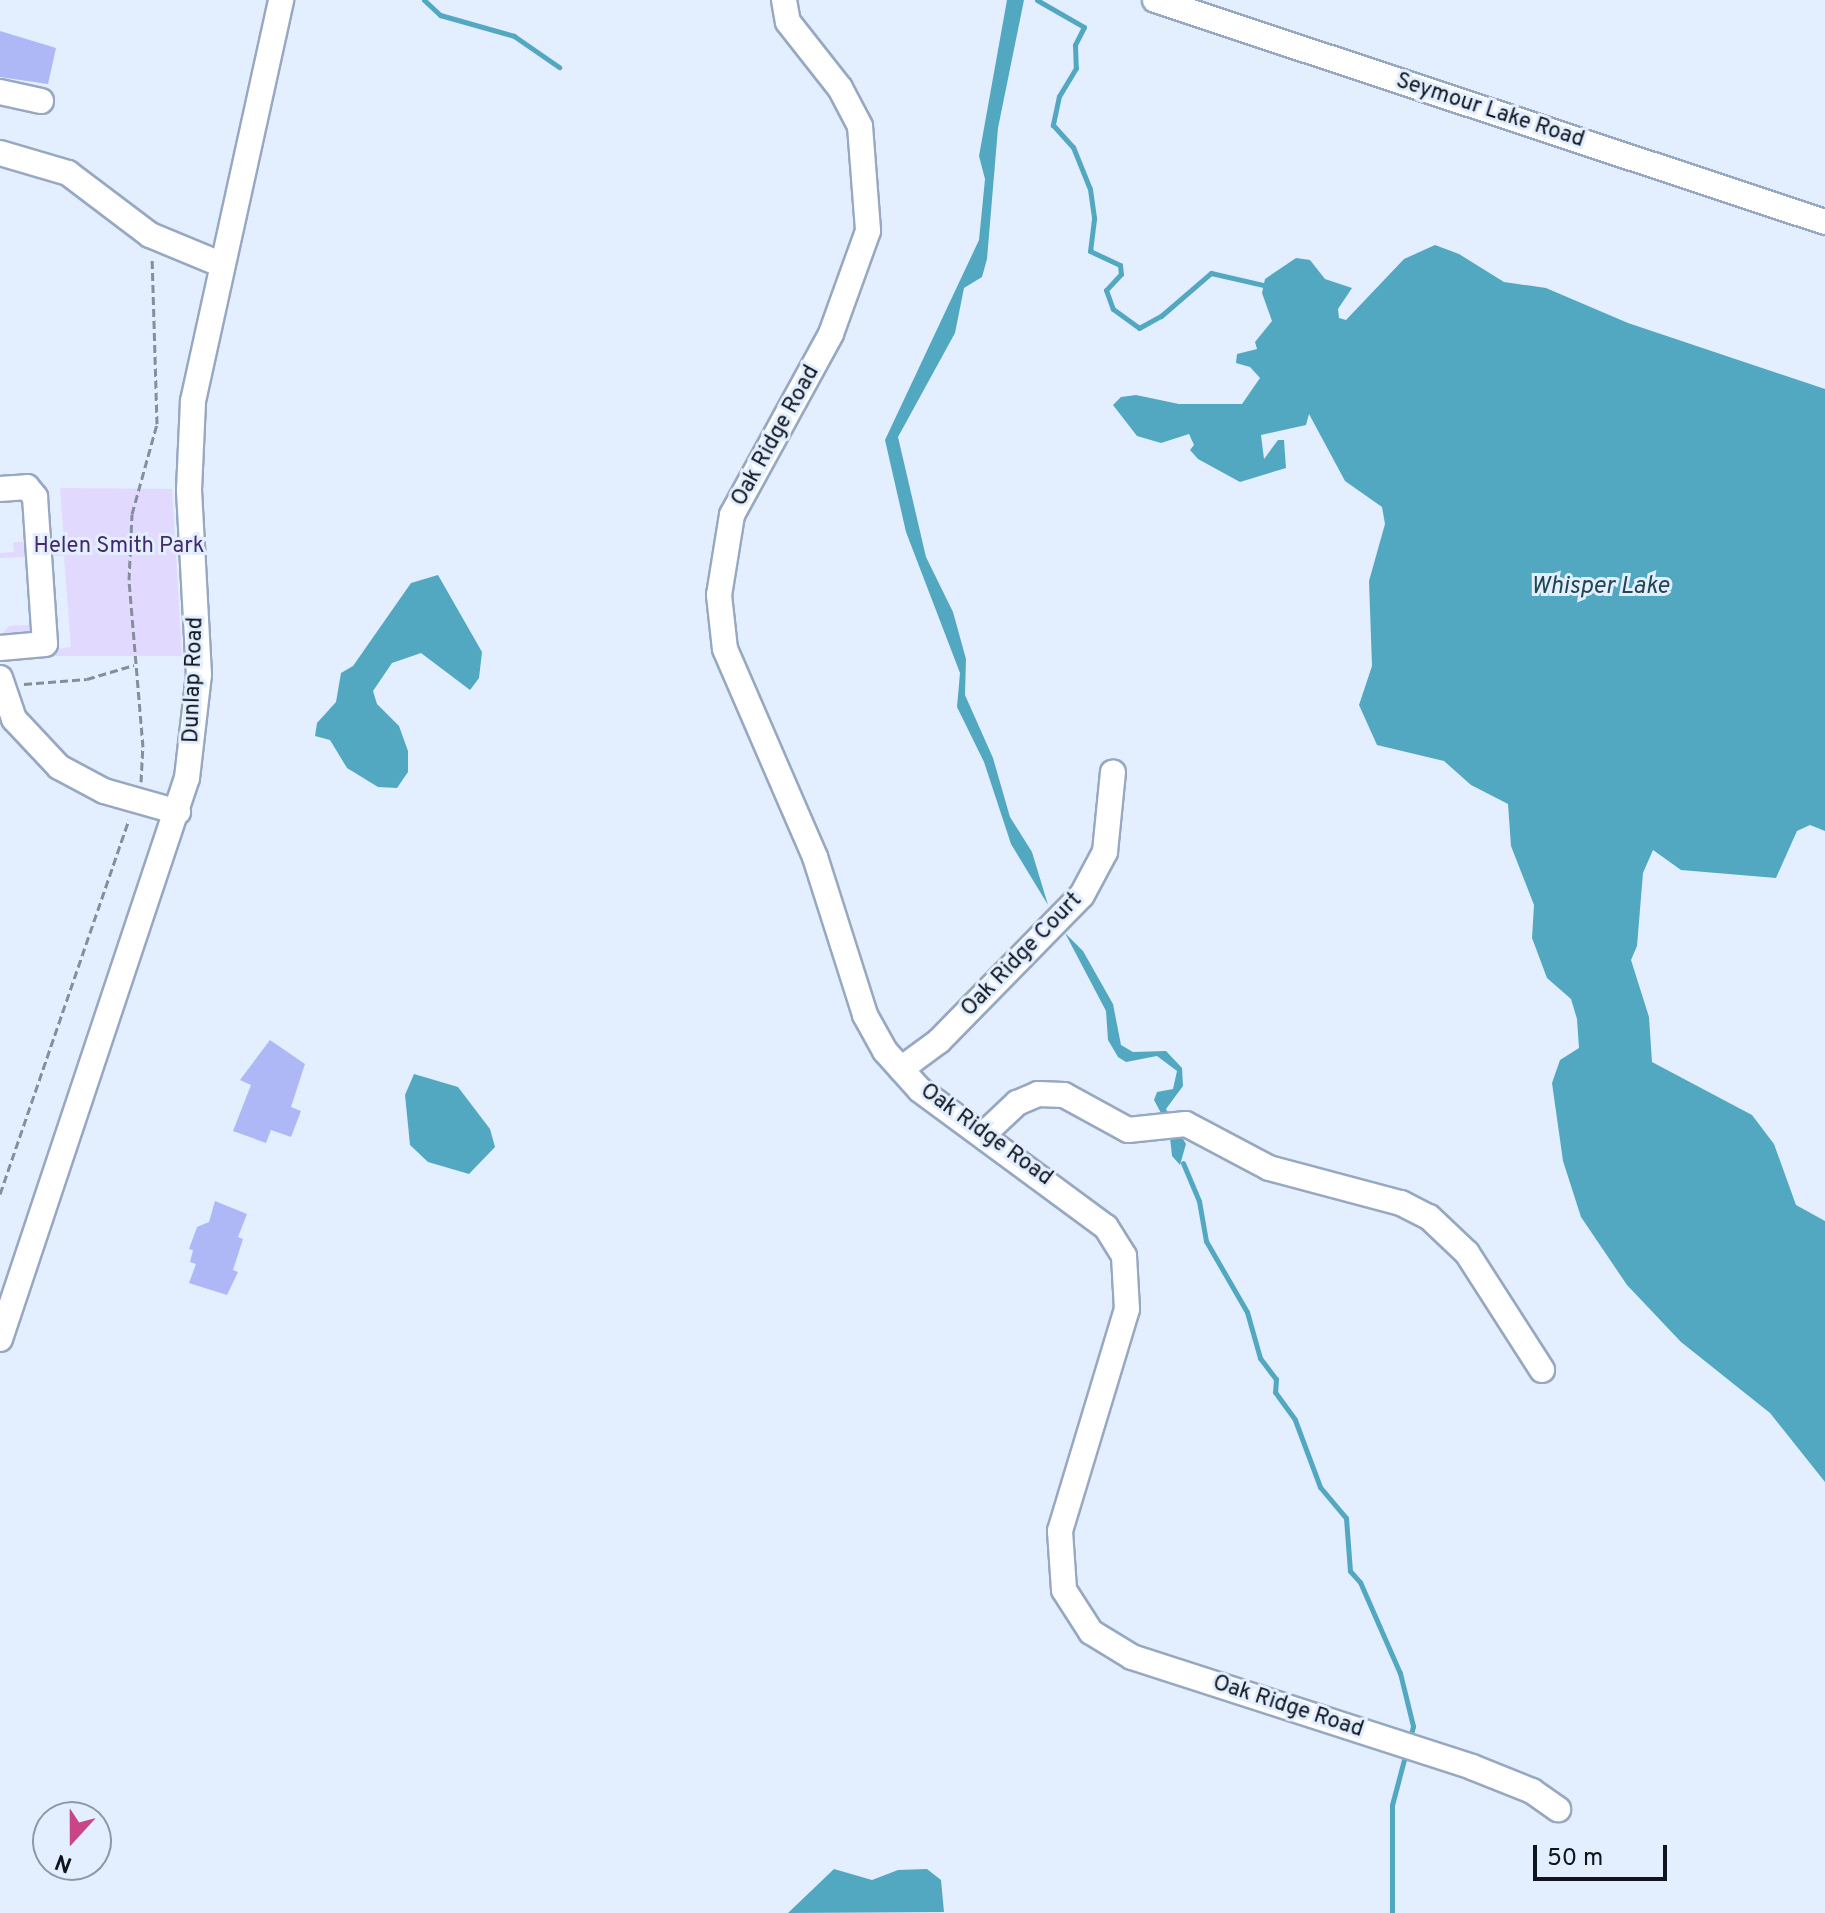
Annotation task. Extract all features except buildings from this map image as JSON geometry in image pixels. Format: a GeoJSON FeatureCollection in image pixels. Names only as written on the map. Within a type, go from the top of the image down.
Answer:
{"type":"FeatureCollection","features":[{"type":"Feature","properties":{"kind":"street","name":"Dunlap Road"},"geometry":{"type":"LineString","coordinates":[[0,1339],[178,812],[199,691],[190,433],[220,264],[281,0]]}},
{"type":"Feature","properties":{"kind":"street","name":"Oak Ridge Road"},"geometry":{"type":"LineString","coordinates":[[784,0],[788,22],[840,88],[860,126],[868,231],[831,334],[732,515],[719,595],[725,649],[815,857],[865,1015],[901,1069],[920,1090],[1106,1227],[1124,1256],[1127,1309],[1060,1531],[1064,1590],[1091,1632],[1132,1657],[1472,1767],[1532,1791],[1558,1809]]}},
{"type":"Feature","properties":{"kind":"street","name":"Seymour Lake Road"},"geometry":{"type":"LineString","coordinates":[[1155,0],[1825,222]]}},
{"type":"Feature","properties":{"kind":"street"},"geometry":{"type":"LineString","coordinates":[[0,92],[41,101]]}},
{"type":"Feature","properties":{"kind":"street"},"geometry":{"type":"LineString","coordinates":[[0,153],[68,173],[150,235],[220,264]]}},
{"type":"Feature","properties":{"kind":"street"},"geometry":{"type":"LineString","coordinates":[[0,489],[27,487],[35,497],[45,644],[0,648]]}},
{"type":"Feature","properties":{"kind":"street"},"geometry":{"type":"LineString","coordinates":[[6,681],[7,723],[39,750],[82,781],[178,812]]}},
{"type":"Feature","properties":{"kind":"street","name":"Oak Ridge Court"},"geometry":{"type":"LineString","coordinates":[[901,1069],[939,1041],[1082,895],[1105,852],[1113,772]]}},
{"type":"Feature","properties":{"kind":"street"},"geometry":{"type":"LineString","coordinates":[[983,1135],[1017,1103],[1038,1094],[1064,1095],[1128,1130],[1165,1125],[1209,1135],[1269,1168],[1401,1203],[1429,1217],[1467,1253],[1542,1370]]}},
{"type":"Feature","properties":{"kind":"path"},"geometry":{"type":"LineString","coordinates":[[140,783],[143,747],[129,580],[136,500],[156,433],[150,235]]}},
{"type":"Feature","properties":{"kind":"path"},"geometry":{"type":"LineString","coordinates":[[6,681],[87,679],[134,665]]}},
{"type":"Feature","properties":{"kind":"path"},"geometry":{"type":"LineString","coordinates":[[0,1194],[131,815]]}},
{"type":"Feature","properties":{"kind":"green space","name":"Helen Smith Park"},"geometry":{"type":"Polygon","coordinates":[[[60,488],[172,489],[182,656],[55,656],[58,649],[71,647],[64,556],[50,556],[49,542],[64,540],[60,488]]]}},
{"type":"Feature","properties":{"kind":"green space"},"geometry":{"type":"Polygon","coordinates":[[[13,542],[27,542],[28,557],[0,558],[0,553],[14,552],[13,542]]]}},
{"type":"Feature","properties":{"kind":"green space"},"geometry":{"type":"Polygon","coordinates":[[[29,625],[33,634],[8,636],[4,632],[9,626],[29,625]]]}},
{"type":"Feature","properties":{"kind":"water"},"geometry":{"type":"Polygon","coordinates":[[[1007,0],[1024,0],[998,128],[987,259],[982,277],[964,288],[955,333],[898,437],[926,557],[953,612],[966,659],[965,695],[993,758],[1010,817],[1032,852],[1048,905],[1011,844],[984,762],[957,707],[960,673],[906,532],[885,440],[979,240],[985,179],[979,156],[1007,0]]]}},
{"type":"Feature","properties":{"kind":"water","name":"Whisper Lake"},"geometry":{"type":"Polygon","coordinates":[[[1435,245],[1459,254],[1504,282],[1546,288],[1628,323],[1825,389],[1825,831],[1810,825],[1797,831],[1776,878],[1681,870],[1653,850],[1643,873],[1637,946],[1631,960],[1649,1017],[1652,1062],[1752,1115],[1774,1144],[1796,1205],[1825,1221],[1825,1482],[1770,1413],[1681,1342],[1627,1285],[1581,1217],[1563,1161],[1552,1083],[1560,1060],[1579,1048],[1577,1019],[1571,999],[1547,978],[1532,938],[1534,905],[1511,846],[1508,804],[1471,785],[1444,761],[1377,745],[1359,705],[1372,666],[1369,581],[1385,524],[1382,507],[1345,481],[1309,414],[1306,425],[1261,435],[1264,459],[1278,440],[1284,440],[1286,468],[1240,482],[1198,459],[1190,450],[1194,445],[1189,434],[1161,443],[1137,436],[1113,405],[1121,397],[1136,395],[1179,404],[1242,404],[1260,378],[1250,367],[1236,363],[1237,354],[1257,349],[1255,342],[1272,321],[1262,293],[1265,279],[1296,258],[1310,260],[1325,279],[1352,288],[1338,309],[1339,318],[1346,320],[1404,259],[1435,245]]]}},
{"type":"Feature","properties":{"kind":"water"},"geometry":{"type":"Polygon","coordinates":[[[438,575],[482,652],[479,678],[470,690],[421,653],[392,663],[373,691],[377,704],[399,726],[408,751],[408,772],[397,788],[378,787],[347,768],[330,740],[315,736],[317,723],[336,702],[341,673],[353,666],[411,583],[438,575]]]}},
{"type":"Feature","properties":{"kind":"water"},"geometry":{"type":"Polygon","coordinates":[[[1065,933],[1083,951],[1113,1004],[1121,1045],[1133,1052],[1166,1051],[1182,1068],[1183,1086],[1166,1109],[1186,1144],[1180,1165],[1172,1156],[1169,1128],[1154,1100],[1157,1092],[1173,1089],[1177,1071],[1157,1056],[1126,1062],[1118,1057],[1108,1040],[1106,1011],[1065,933]]]}},
{"type":"Feature","properties":{"kind":"water"},"geometry":{"type":"Polygon","coordinates":[[[414,1074],[458,1087],[490,1129],[495,1147],[469,1174],[428,1162],[410,1145],[405,1095],[414,1074]]]}},
{"type":"Feature","properties":{"kind":"water"},"geometry":{"type":"Polygon","coordinates":[[[834,1869],[872,1880],[898,1870],[927,1869],[941,1880],[944,1912],[788,1913],[834,1869]]]}},
{"type":"Feature","properties":{"kind":"waterway"},"geometry":{"type":"LineString","coordinates":[[424,0],[440,15],[514,36],[559,67]]}},
{"type":"Feature","properties":{"kind":"waterway"},"geometry":{"type":"LineString","coordinates":[[1037,0],[1084,27],[1075,45],[1076,68],[1059,96],[1053,125],[1073,147],[1090,189],[1094,219],[1090,251],[1120,265],[1121,274],[1106,290],[1113,309],[1139,328],[1161,316],[1211,273],[1263,285]]}},
{"type":"Feature","properties":{"kind":"waterway"},"geometry":{"type":"LineString","coordinates":[[1183,1163],[1199,1201],[1206,1241],[1247,1312],[1260,1358],[1276,1379],[1275,1392],[1295,1420],[1320,1487],[1346,1518],[1350,1571],[1360,1582],[1400,1673],[1413,1726],[1410,1739]]}},
{"type":"Feature","properties":{"kind":"waterway"},"geometry":{"type":"LineString","coordinates":[[1392,1913],[1392,1805],[1406,1752]]}}]}
